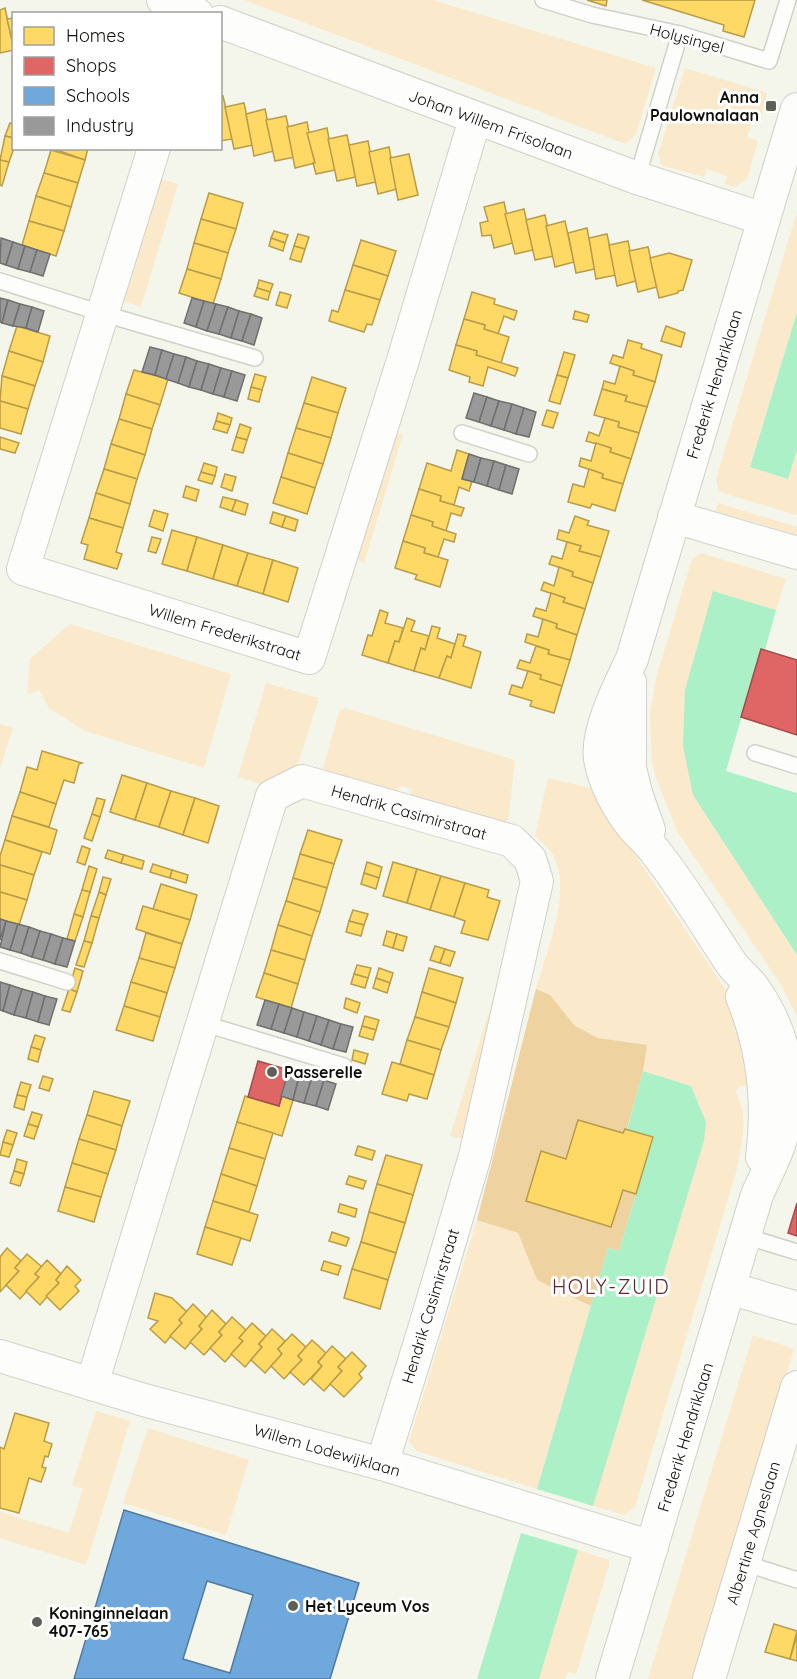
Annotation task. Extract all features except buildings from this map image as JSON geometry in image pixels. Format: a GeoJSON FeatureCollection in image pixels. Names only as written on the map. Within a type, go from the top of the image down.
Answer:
{"type":"FeatureCollection","features":[{"type":"Feature","properties":{"kind":"street"},"geometry":{"type":"LineString","coordinates":[[163,0],[192,12]]}},
{"type":"Feature","properties":{"kind":"street","name":"Johan Willem Frisolaan"},"geometry":{"type":"LineString","coordinates":[[222,23],[637,178],[764,219]]}},
{"type":"Feature","properties":{"kind":"street","name":"Frederik Hendriklaan"},"geometry":{"type":"LineString","coordinates":[[612,1679],[757,1195],[764,1142],[762,1062],[755,1029],[741,995],[734,968],[657,854],[636,793],[630,768],[628,699],[632,659],[797,109]]}},
{"type":"Feature","properties":{"kind":"street","name":"Willem Frederikstraat"},"geometry":{"type":"LineString","coordinates":[[153,150],[23,569],[309,658],[403,360],[475,119]]}},
{"type":"Feature","properties":{"kind":"street"},"geometry":{"type":"LineString","coordinates":[[674,517],[797,553]]}},
{"type":"Feature","properties":{"kind":"street","name":"Hendrik Casimirstraat"},"geometry":{"type":"LineString","coordinates":[[92,1384],[272,796],[302,781],[512,841],[530,859],[537,881],[475,1156],[425,1326],[381,1464]]}},
{"type":"Feature","properties":{"kind":"street"},"geometry":{"type":"LineString","coordinates":[[729,1288],[797,1308]]}},
{"type":"Feature","properties":{"kind":"street","name":"Willem Lodewijklaan"},"geometry":{"type":"LineString","coordinates":[[0,1356],[144,1400],[381,1464],[652,1547]]}},
{"type":"Feature","properties":{"kind":"street","name":"Albertine Agneslaan"},"geometry":{"type":"LineString","coordinates":[[709,1679],[797,1387]]}},
{"type":"Feature","properties":{"kind":"lane","name":"Holysingel"},"geometry":{"type":"LineString","coordinates":[[543,0],[592,15],[680,34],[769,61],[788,0]]}},
{"type":"Feature","properties":{"kind":"lane"},"geometry":{"type":"LineString","coordinates":[[637,178],[680,34]]}},
{"type":"Feature","properties":{"kind":"lane"},"geometry":{"type":"LineString","coordinates":[[0,281],[255,358]]}},
{"type":"Feature","properties":{"kind":"lane"},"geometry":{"type":"LineString","coordinates":[[462,433],[529,454]]}},
{"type":"Feature","properties":{"kind":"lane"},"geometry":{"type":"LineString","coordinates":[[755,753],[797,766]]}},
{"type":"Feature","properties":{"kind":"lane"},"geometry":{"type":"LineString","coordinates":[[0,961],[67,982]]}},
{"type":"Feature","properties":{"kind":"lane"},"geometry":{"type":"LineString","coordinates":[[202,1023],[344,1066]]}},
{"type":"Feature","properties":{"kind":"lane"},"geometry":{"type":"LineString","coordinates":[[745,1236],[797,1252]]}},
{"type":"Feature","properties":{"kind":"lane"},"geometry":{"type":"LineString","coordinates":[[744,1563],[797,1580]]}},
{"type":"Feature","properties":{"kind":"shaded area"},"geometry":{"type":"Polygon","coordinates":[[[244,0],[433,0],[656,68],[636,134],[626,144],[244,0]]]}},
{"type":"Feature","properties":{"kind":"shaded area"},"geometry":{"type":"Polygon","coordinates":[[[685,68],[767,93],[760,122],[753,120],[747,137],[758,141],[747,179],[734,187],[725,184],[727,176],[707,169],[704,177],[661,165],[658,154],[685,68]]]}},
{"type":"Feature","properties":{"kind":"shaded area"},"geometry":{"type":"Polygon","coordinates":[[[158,178],[178,184],[141,307],[121,300],[158,178]]]}},
{"type":"Feature","properties":{"kind":"shaded area"},"geometry":{"type":"Polygon","coordinates":[[[797,212],[797,312],[750,466],[788,479],[797,450],[797,515],[719,492],[716,479],[797,212]]]}},
{"type":"Feature","properties":{"kind":"shaded area"},"geometry":{"type":"Polygon","coordinates":[[[797,312],[797,450],[788,479],[750,467],[797,312]]]}},
{"type":"Feature","properties":{"kind":"shaded area"},"geometry":{"type":"Polygon","coordinates":[[[394,433],[403,434],[364,563],[356,559],[394,433]]]}},
{"type":"Feature","properties":{"kind":"shaded area"},"geometry":{"type":"Polygon","coordinates":[[[718,503],[797,527],[797,535],[715,511],[718,503]]]}},
{"type":"Feature","properties":{"kind":"shaded area"},"geometry":{"type":"Polygon","coordinates":[[[701,553],[786,579],[776,610],[713,591],[693,795],[797,955],[797,1016],[781,985],[677,831],[652,762],[650,715],[656,678],[692,559],[701,553]]]}},
{"type":"Feature","properties":{"kind":"shaded area"},"geometry":{"type":"Polygon","coordinates":[[[713,591],[776,610],[765,650],[761,650],[726,771],[797,793],[797,955],[693,795],[683,746],[685,690],[713,591]]]}},
{"type":"Feature","properties":{"kind":"shaded area"},"geometry":{"type":"Polygon","coordinates":[[[70,624],[231,674],[204,768],[85,731],[49,708],[39,690],[27,694],[30,659],[70,624]]]}},
{"type":"Feature","properties":{"kind":"shaded area"},"geometry":{"type":"Polygon","coordinates":[[[266,683],[319,698],[297,767],[281,774],[267,786],[238,777],[266,683]]]}},
{"type":"Feature","properties":{"kind":"shaded area"},"geometry":{"type":"Polygon","coordinates":[[[345,708],[515,760],[508,820],[499,826],[410,799],[412,789],[399,786],[396,795],[322,772],[339,712],[345,708]]]}},
{"type":"Feature","properties":{"kind":"shaded area"},"geometry":{"type":"Polygon","coordinates":[[[0,724],[13,728],[0,768],[0,724]]]}},
{"type":"Feature","properties":{"kind":"shaded area"},"geometry":{"type":"Polygon","coordinates":[[[548,778],[590,788],[726,990],[737,1014],[752,1085],[740,1086],[735,1091],[740,1100],[743,1119],[737,1169],[635,1507],[624,1515],[593,1506],[704,1141],[706,1122],[691,1086],[643,1071],[646,1045],[598,1038],[575,1026],[550,995],[536,989],[556,921],[559,902],[558,868],[552,853],[535,836],[548,778]]]}},
{"type":"Feature","properties":{"kind":"shaded area"},"geometry":{"type":"Polygon","coordinates":[[[536,989],[550,995],[575,1026],[598,1038],[647,1045],[643,1071],[627,1129],[653,1137],[619,1251],[608,1248],[591,1306],[537,1280],[518,1233],[477,1220],[536,989]]]}},
{"type":"Feature","properties":{"kind":"shaded area"},"geometry":{"type":"Polygon","coordinates":[[[494,996],[501,998],[464,1139],[450,1136],[494,996]]]}},
{"type":"Feature","properties":{"kind":"shaded area"},"geometry":{"type":"Polygon","coordinates":[[[643,1071],[691,1086],[706,1122],[704,1141],[593,1506],[537,1489],[608,1248],[619,1251],[653,1138],[627,1130],[643,1071]]]}},
{"type":"Feature","properties":{"kind":"shaded area"},"geometry":{"type":"Polygon","coordinates":[[[477,1220],[518,1233],[537,1280],[591,1306],[537,1489],[417,1451],[409,1441],[477,1220]]]}},
{"type":"Feature","properties":{"kind":"shaded area"},"geometry":{"type":"Polygon","coordinates":[[[753,1335],[794,1349],[698,1662],[698,1677],[648,1679],[753,1335]]]}},
{"type":"Feature","properties":{"kind":"shaded area"},"geometry":{"type":"Polygon","coordinates":[[[96,1411],[130,1421],[86,1565],[0,1538],[0,1512],[69,1533],[83,1489],[72,1485],[96,1411]]]}},
{"type":"Feature","properties":{"kind":"shaded area"},"geometry":{"type":"Polygon","coordinates":[[[148,1428],[249,1460],[226,1535],[123,1503],[148,1428]]]}},
{"type":"Feature","properties":{"kind":"shaded area"},"geometry":{"type":"Polygon","coordinates":[[[521,1533],[578,1550],[539,1679],[477,1679],[521,1533]]]}},
{"type":"Feature","properties":{"kind":"shaded area"},"geometry":{"type":"Polygon","coordinates":[[[578,1550],[609,1560],[609,1565],[576,1674],[568,1672],[565,1679],[539,1679],[578,1550]]]}},
{"type":"Feature","properties":{"kind":"place","name":"Anna Paulownalaan"},"geometry":{"type":"Point","coordinates":[771,106]}},
{"type":"Feature","properties":{"kind":"place","name":"Passerelle"},"geometry":{"type":"Point","coordinates":[272,1072]}},
{"type":"Feature","properties":{"kind":"place","name":"Het Lyceum Vos"},"geometry":{"type":"Point","coordinates":[293,1606]}},
{"type":"Feature","properties":{"kind":"place","name":"Koninginnelaan 407-765"},"geometry":{"type":"Point","coordinates":[37,1622]}},
{"type":"Feature","properties":{"kind":"district","name":"HOLY-ZUID"},"geometry":{"type":"Point","coordinates":[611,1286]}}]}
